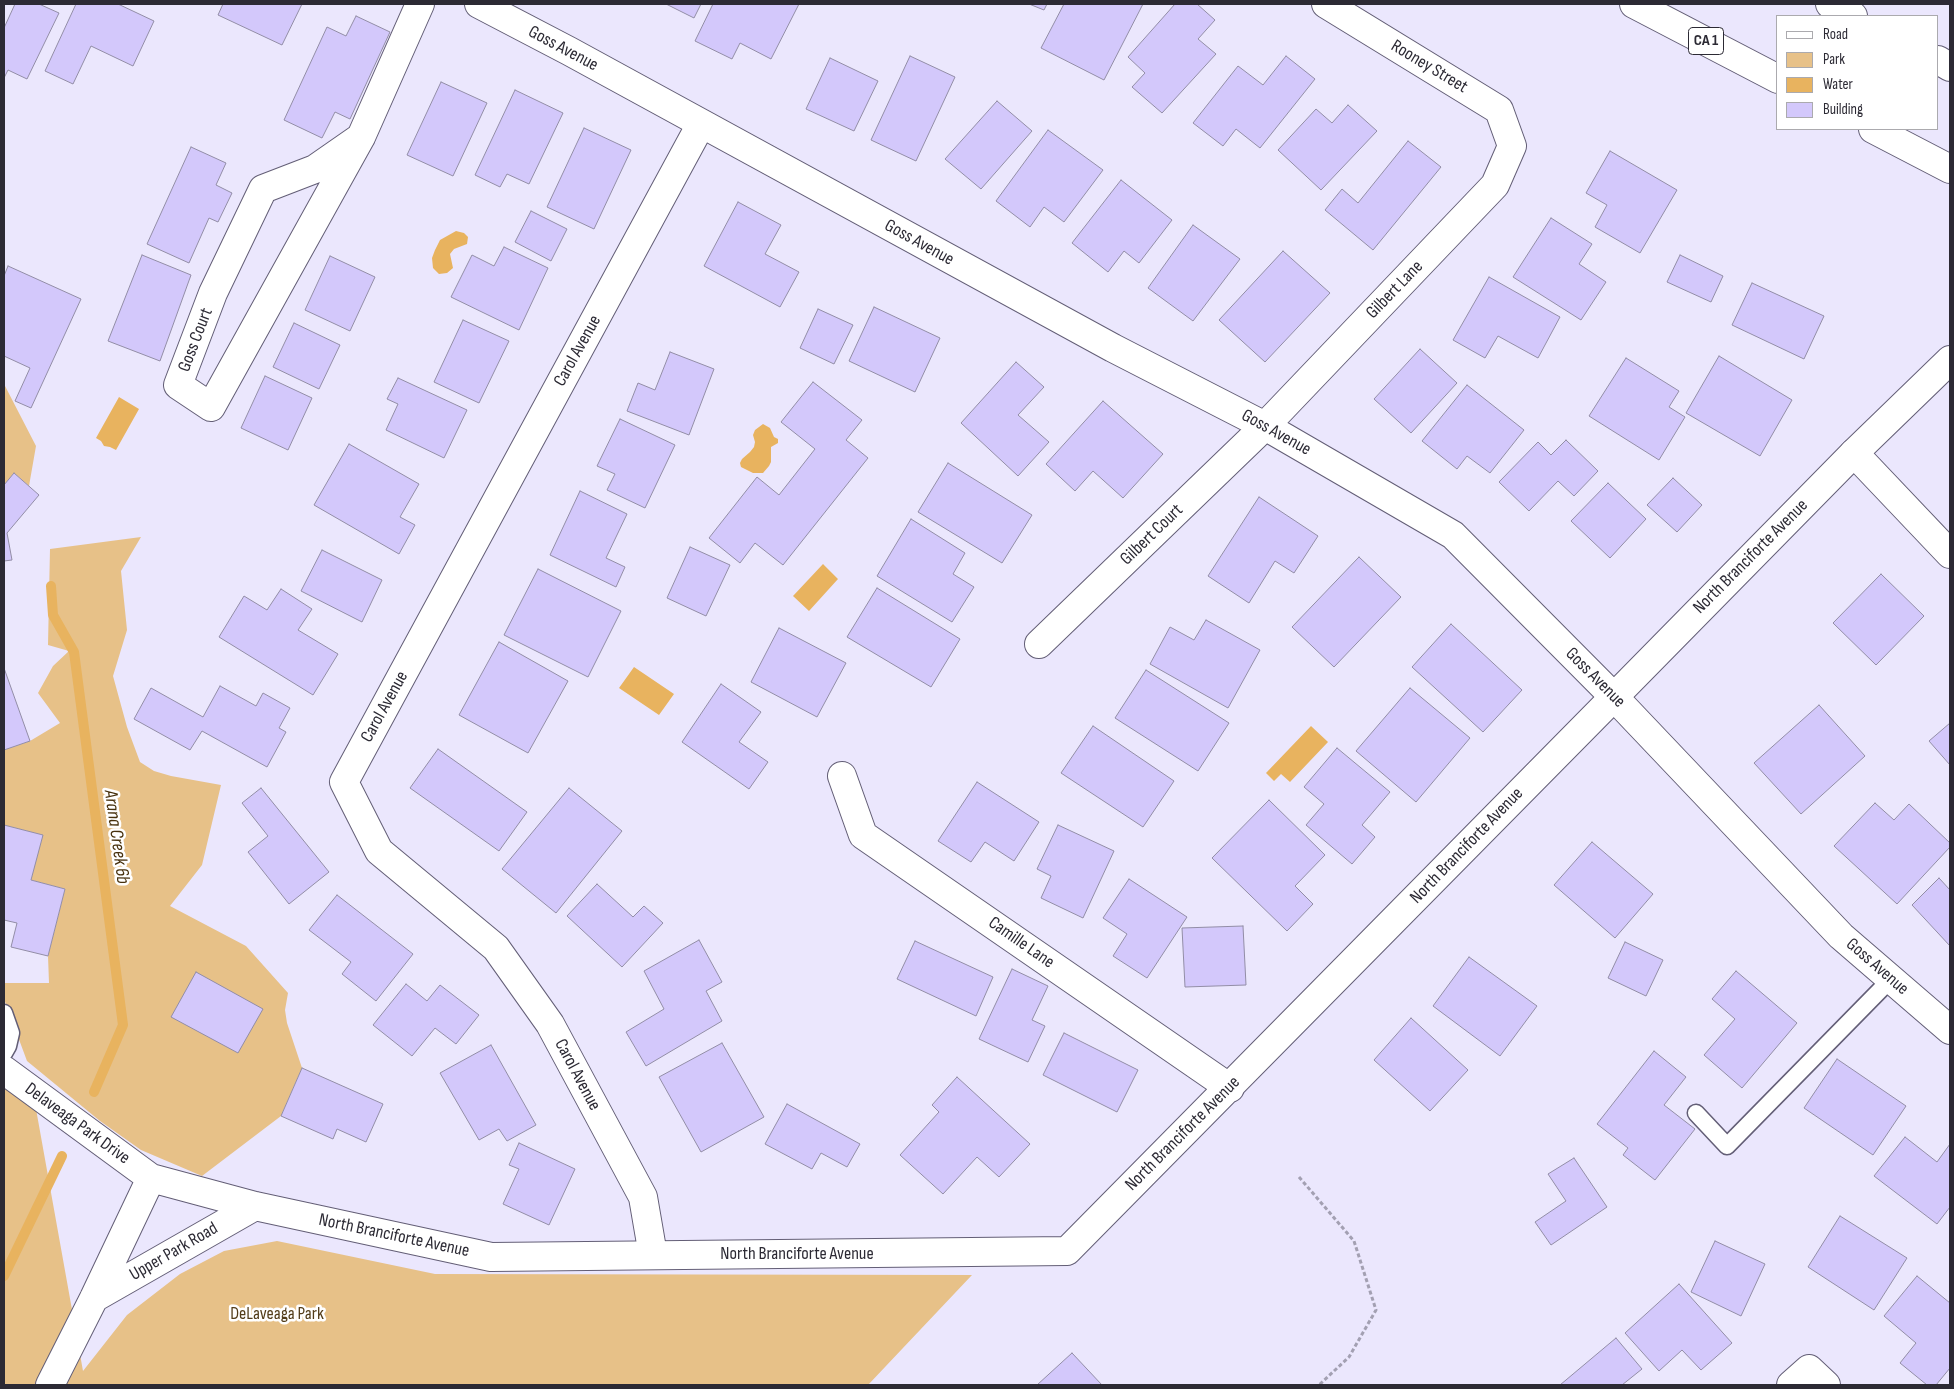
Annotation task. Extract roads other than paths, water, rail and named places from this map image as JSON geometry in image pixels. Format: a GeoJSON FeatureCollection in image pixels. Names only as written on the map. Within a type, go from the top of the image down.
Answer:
{"type":"FeatureCollection","features":[{"type":"Feature","properties":{"kind":"main road","name":"Goss Court"},"geometry":{"type":"LineString","coordinates":[[361,137],[315,169],[263,189],[213,294],[178,385],[211,407],[361,137],[420,4]]}},
{"type":"Feature","properties":{"kind":"main road","name":"Goss Avenue"},"geometry":{"type":"LineString","coordinates":[[479,4],[569,51],[1112,348],[1265,426],[1453,535],[1614,697],[1841,936],[1950,1030]]}},
{"type":"Feature","properties":{"kind":"main road","name":"Rooney Street"},"geometry":{"type":"LineString","coordinates":[[1326,4],[1499,110],[1512,146]]}},
{"type":"Feature","properties":{"kind":"main road","name":"CA 1"},"geometry":{"type":"LineString","coordinates":[[1634,4],[1776,78]]}},
{"type":"Feature","properties":{"kind":"main road"},"geometry":{"type":"LineString","coordinates":[[1830,4],[1852,15]]}},
{"type":"Feature","properties":{"kind":"main road"},"geometry":{"type":"LineString","coordinates":[[1939,61],[1950,67]]}},
{"type":"Feature","properties":{"kind":"main road","name":"Carol Avenue"},"geometry":{"type":"LineString","coordinates":[[653,1255],[643,1198],[550,1024],[496,948],[379,851],[344,782],[701,124]]}},
{"type":"Feature","properties":{"kind":"main road"},"geometry":{"type":"LineString","coordinates":[[1875,130],[1950,169]]}},
{"type":"Feature","properties":{"kind":"main road","name":"Gilbert Lane"},"geometry":{"type":"LineString","coordinates":[[1265,426],[1495,185],[1512,146]]}},
{"type":"Feature","properties":{"kind":"main road","name":"North Branciforte Avenue"},"geometry":{"type":"LineString","coordinates":[[151,1178],[255,1206],[491,1257],[1067,1251],[1230,1088],[1854,453],[1950,360]]}},
{"type":"Feature","properties":{"kind":"main road","name":"Gilbert Court"},"geometry":{"type":"LineString","coordinates":[[1039,644],[1265,426]]}},
{"type":"Feature","properties":{"kind":"main road"},"geometry":{"type":"LineString","coordinates":[[1854,453],[1950,554]]}},
{"type":"Feature","properties":{"kind":"main road","name":"Camille Lane"},"geometry":{"type":"LineString","coordinates":[[842,776],[863,834],[1230,1088]]}},
{"type":"Feature","properties":{"kind":"main road","name":"Delaveaga Park Drive"},"geometry":{"type":"LineString","coordinates":[[4,1070],[151,1178]]}},
{"type":"Feature","properties":{"kind":"main road","name":"Upper Park Road"},"geometry":{"type":"LineString","coordinates":[[50,1385],[151,1178]]}},
{"type":"Feature","properties":{"kind":"main road","name":"Upper Park Road"},"geometry":{"type":"LineString","coordinates":[[94,1298],[255,1206]]}},
{"type":"Feature","properties":{"kind":"main road"},"geometry":{"type":"LineString","coordinates":[[1791,1385],[1809,1369],[1826,1385]]}},
{"type":"Feature","properties":{"kind":"lane"},"geometry":{"type":"LineString","coordinates":[[1696,1113],[1727,1146],[1891,979]]}},
{"type":"Feature","properties":{"kind":"lane"},"geometry":{"type":"LineString","coordinates":[[4,1013],[11,1033],[4,1053]]}},
{"type":"Feature","properties":{"kind":"water"},"geometry":{"type":"Polygon","coordinates":[[[456,231],[464,233],[468,237],[467,244],[454,249],[450,254],[453,268],[447,273],[439,274],[433,268],[432,258],[435,250],[440,240],[456,231]]]}},
{"type":"Feature","properties":{"kind":"water"},"geometry":{"type":"Polygon","coordinates":[[[119,397],[139,409],[116,450],[104,446],[96,438],[119,397]]]}},
{"type":"Feature","properties":{"kind":"water"},"geometry":{"type":"Polygon","coordinates":[[[763,424],[770,428],[774,437],[778,439],[778,443],[771,447],[771,462],[769,466],[763,473],[753,473],[741,467],[740,463],[754,447],[753,435],[755,430],[763,424]]]}},
{"type":"Feature","properties":{"kind":"water"},"geometry":{"type":"Polygon","coordinates":[[[823,564],[838,579],[809,611],[793,596],[823,564]]]}},
{"type":"Feature","properties":{"kind":"water"},"geometry":{"type":"Polygon","coordinates":[[[634,667],[674,694],[659,715],[619,688],[634,667]]]}},
{"type":"Feature","properties":{"kind":"water"},"geometry":{"type":"Polygon","coordinates":[[[1311,726],[1328,742],[1290,782],[1281,774],[1274,781],[1266,773],[1311,726]]]}},
{"type":"Feature","properties":{"kind":"waterway","name":"Arana Creek 6b"},"geometry":{"type":"LineString","coordinates":[[51,586],[53,615],[74,652],[123,1025],[94,1092]]}},
{"type":"Feature","properties":{"kind":"waterway","name":"Arana Creek 6b"},"geometry":{"type":"LineString","coordinates":[[4,1276],[62,1156]]}},
{"type":"Feature","properties":{"kind":"park label","name":"DeLaveaga Park"},"geometry":{"type":"Point","coordinates":[277,1314]}}]}
